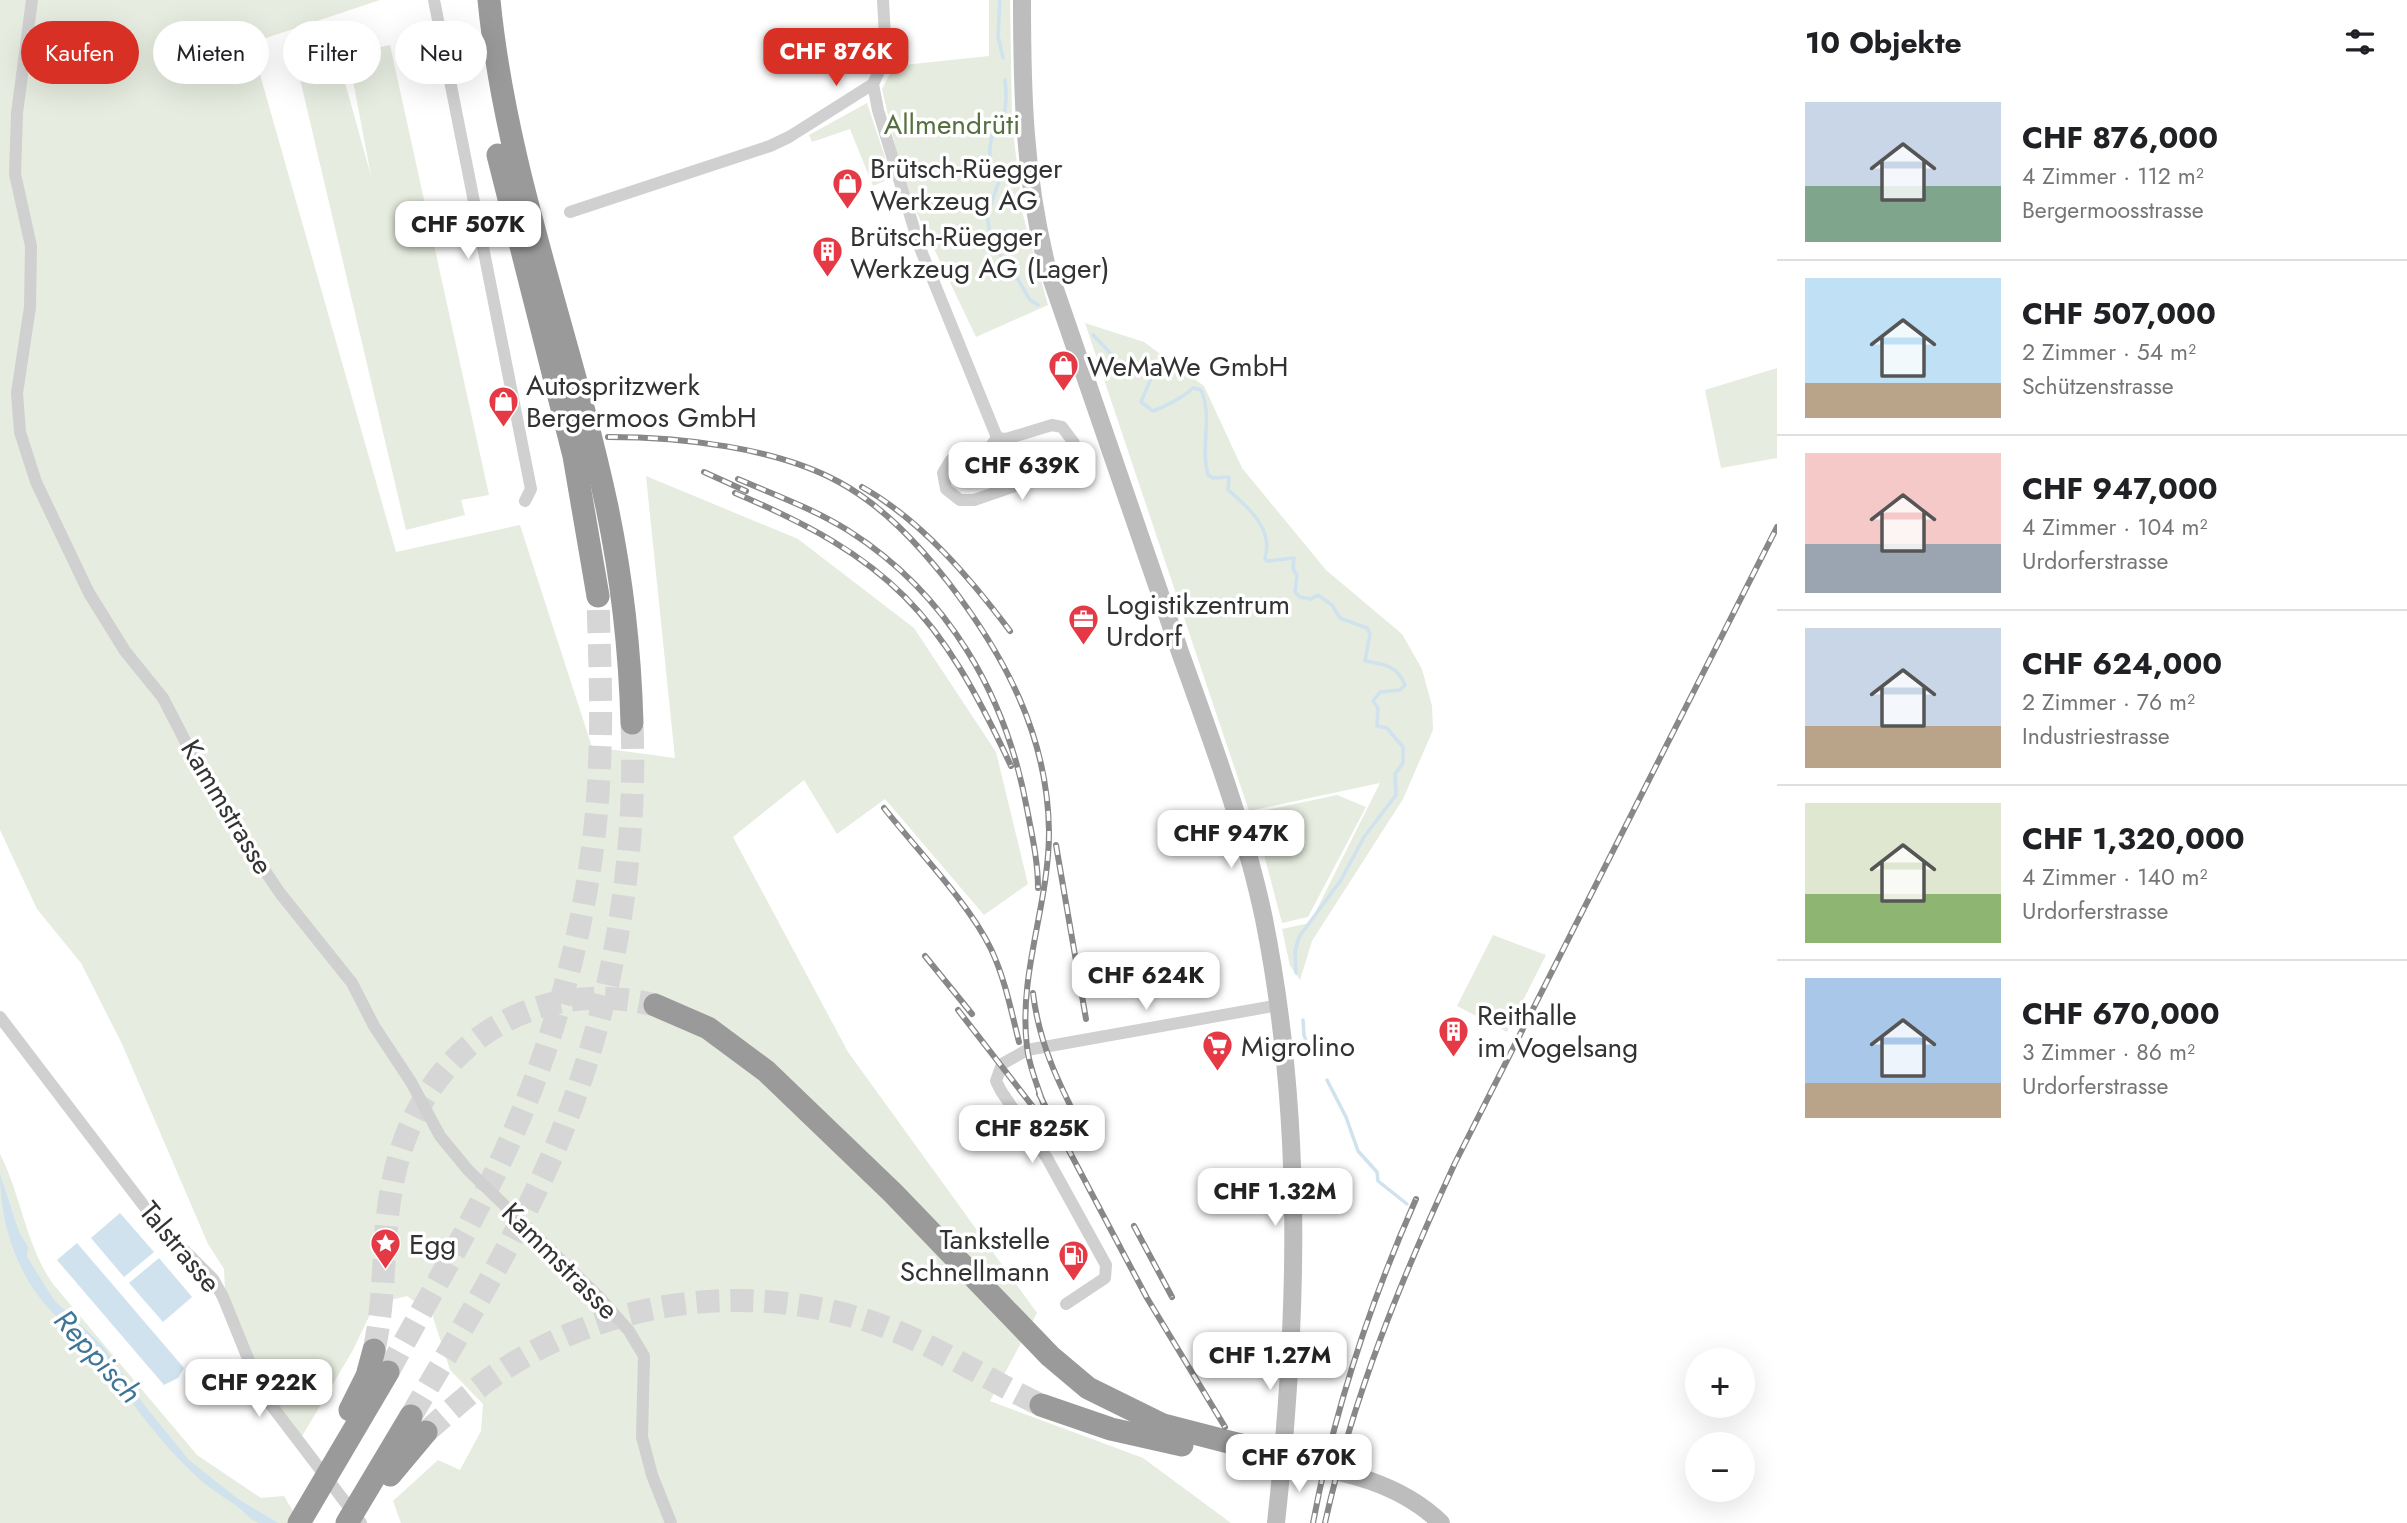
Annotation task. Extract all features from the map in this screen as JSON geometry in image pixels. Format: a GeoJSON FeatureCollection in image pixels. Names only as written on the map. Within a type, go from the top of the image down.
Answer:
{"type":"FeatureCollection","features":[{"type":"Feature","properties":{"kind":"highway"},"geometry":{"type":"LineString","coordinates":[[474,0],[495,140],[515,233],[574,456],[598,596]]}},
{"type":"Feature","properties":{"kind":"highway"},"geometry":{"type":"LineString","coordinates":[[489,0],[496,57],[518,175],[609,516],[624,604],[632,723]]}},
{"type":"Feature","properties":{"kind":"highway"},"geometry":{"type":"LineString","coordinates":[[655,1005],[722,1036],[766,1071],[893,1193],[1022,1328],[1088,1388],[1163,1425],[1256,1449],[1283,1460]]}},
{"type":"Feature","properties":{"kind":"highway"},"geometry":{"type":"LineString","coordinates":[[299,1523],[324,1481],[365,1396],[374,1350]]}},
{"type":"Feature","properties":{"kind":"highway"},"geometry":{"type":"LineString","coordinates":[[365,1396],[388,1372]]}},
{"type":"Feature","properties":{"kind":"highway"},"geometry":{"type":"LineString","coordinates":[[1041,1405],[1111,1429],[1254,1461],[1283,1460]]}},
{"type":"Feature","properties":{"kind":"highway"},"geometry":{"type":"LineString","coordinates":[[348,1523],[419,1424]]}},
{"type":"Feature","properties":{"kind":"highway"},"geometry":{"type":"LineString","coordinates":[[359,1523],[399,1450]]}},
{"type":"Feature","properties":{"kind":"main road"},"geometry":{"type":"LineString","coordinates":[[1022,0],[1024,136],[1030,190],[1046,263],[1235,814],[1263,917],[1279,1005],[1291,1156],[1294,1278],[1283,1460],[1276,1523]]}},
{"type":"Feature","properties":{"kind":"main road"},"geometry":{"type":"LineString","coordinates":[[1283,1460],[1367,1479],[1407,1497],[1441,1523]]}},
{"type":"Feature","properties":{"kind":"street","name":"Kammstrasse"},"geometry":{"type":"LineString","coordinates":[[32,0],[18,113],[15,174],[31,246],[30,307],[17,393],[20,432],[36,482],[89,593],[124,651],[163,698],[212,793],[280,894],[352,983],[374,1026],[411,1082],[440,1136],[468,1170],[599,1297],[629,1331],[644,1356],[642,1437],[652,1475],[671,1523]]}},
{"type":"Feature","properties":{"kind":"street"},"geometry":{"type":"LineString","coordinates":[[434,0],[531,489],[525,501]]}},
{"type":"Feature","properties":{"kind":"street"},"geometry":{"type":"LineString","coordinates":[[570,212],[770,146],[873,84],[886,56],[883,0]]}},
{"type":"Feature","properties":{"kind":"street"},"geometry":{"type":"LineString","coordinates":[[873,84],[900,189],[920,248],[1007,461]]}},
{"type":"Feature","properties":{"kind":"street"},"geometry":{"type":"LineString","coordinates":[[1052,425],[1062,427],[1074,443],[1072,463],[1059,471],[974,500],[960,500],[946,489],[943,473],[951,460],[989,447],[997,438],[1006,439],[1052,425]]}},
{"type":"Feature","properties":{"kind":"street"},"geometry":{"type":"LineString","coordinates":[[1066,1304],[1105,1278],[1108,1269],[1047,1158],[996,1081],[1002,1064],[1021,1051],[1279,1005]]}},
{"type":"Feature","properties":{"kind":"street","name":"Talstrasse"},"geometry":{"type":"LineString","coordinates":[[0,1017],[157,1223],[213,1279],[223,1297],[261,1393],[359,1523]]}},
{"type":"Feature","properties":{"kind":"green space"},"geometry":{"type":"Polygon","coordinates":[[[0,0],[380,0],[317,21],[283,21],[283,32],[269,37],[269,21],[153,21],[153,84],[263,84],[396,552],[520,525],[592,747],[675,758],[646,476],[798,539],[914,628],[996,752],[1028,884],[984,915],[885,799],[837,834],[804,780],[733,837],[848,1052],[1037,1313],[990,1401],[1143,1458],[1231,1523],[401,1523],[393,1501],[438,1460],[460,1470],[481,1431],[483,1404],[450,1370],[432,1314],[407,1296],[375,1304],[353,1350],[301,1438],[273,1400],[254,1366],[225,1290],[224,1269],[208,1244],[122,1044],[81,963],[37,909],[0,830],[0,0]]]}},
{"type":"Feature","properties":{"kind":"green space","name":"Allmendrüti"},"geometry":{"type":"Polygon","coordinates":[[[989,0],[1010,0],[1012,122],[1023,215],[1048,305],[976,337],[905,188],[882,89],[894,66],[989,56],[989,0]]]}},
{"type":"Feature","properties":{"kind":"green space"},"geometry":{"type":"Polygon","coordinates":[[[390,45],[395,84],[399,84],[489,495],[461,500],[465,515],[406,530],[301,84],[345,84],[371,176],[354,84],[381,84],[381,47],[390,45]]]}},
{"type":"Feature","properties":{"kind":"green space"},"geometry":{"type":"Polygon","coordinates":[[[867,103],[892,178],[873,186],[850,129],[812,142],[809,135],[867,103]]]}},
{"type":"Feature","properties":{"kind":"green space"},"geometry":{"type":"Polygon","coordinates":[[[1085,323],[1144,342],[1204,386],[1242,468],[1326,570],[1402,634],[1422,669],[1432,706],[1433,730],[1403,799],[1312,941],[1300,980],[1290,966],[1282,929],[1310,923],[1380,783],[1249,811],[1085,323]]]}},
{"type":"Feature","properties":{"kind":"green space"},"geometry":{"type":"Polygon","coordinates":[[[1777,368],[1777,458],[1721,468],[1705,390],[1777,368]]]}},
{"type":"Feature","properties":{"kind":"green space"},"geometry":{"type":"Polygon","coordinates":[[[1337,795],[1366,807],[1308,917],[1282,923],[1253,813],[1337,795]]]}},
{"type":"Feature","properties":{"kind":"green space"},"geometry":{"type":"Polygon","coordinates":[[[1493,935],[1546,955],[1507,1032],[1457,1006],[1493,935]]]}},
{"type":"Feature","properties":{"kind":"green space"},"geometry":{"type":"Polygon","coordinates":[[[0,1154],[36,1253],[53,1284],[197,1455],[261,1498],[284,1496],[300,1523],[0,1523],[0,1154]]]}},
{"type":"Feature","properties":{"kind":"water","name":"Reppisch"},"geometry":{"type":"Polygon","coordinates":[[[0,1174],[19,1232],[28,1247],[27,1257],[54,1300],[103,1346],[145,1406],[189,1460],[238,1499],[278,1523],[259,1523],[251,1519],[196,1476],[159,1437],[98,1356],[39,1297],[20,1265],[7,1230],[0,1174]]]}},
{"type":"Feature","properties":{"kind":"water"},"geometry":{"type":"Polygon","coordinates":[[[120,1213],[154,1252],[124,1277],[91,1238],[120,1213]]]}},
{"type":"Feature","properties":{"kind":"water"},"geometry":{"type":"Polygon","coordinates":[[[77,1243],[184,1368],[178,1378],[164,1385],[57,1260],[77,1243]]]}},
{"type":"Feature","properties":{"kind":"water"},"geometry":{"type":"Polygon","coordinates":[[[159,1258],[192,1297],[163,1322],[129,1283],[159,1258]]]}},
{"type":"Feature","properties":{"kind":"waterway"},"geometry":{"type":"LineString","coordinates":[[1000,0],[998,36],[1003,58]]}},
{"type":"Feature","properties":{"kind":"waterway"},"geometry":{"type":"LineString","coordinates":[[1005,80],[1004,114],[992,135],[990,149],[991,162],[999,181],[987,216],[992,245],[1013,271],[1030,300],[1038,305]]}},
{"type":"Feature","properties":{"kind":"waterway"},"geometry":{"type":"LineString","coordinates":[[1093,335],[1118,361],[1151,364],[1155,369],[1141,402],[1153,411],[1193,388],[1201,390],[1206,410],[1205,454],[1208,475],[1213,478],[1229,477],[1228,490],[1251,511],[1263,528],[1267,561],[1294,558],[1293,569],[1297,575],[1295,592],[1300,597],[1311,599],[1318,595],[1332,605],[1340,618],[1367,628],[1370,634],[1365,661],[1394,670],[1405,685],[1400,690],[1380,692],[1373,701],[1378,708],[1377,726],[1387,728],[1403,747],[1403,763],[1395,774],[1396,795],[1364,837],[1341,880],[1299,937],[1295,951],[1296,973]]}},
{"type":"Feature","properties":{"kind":"waterway"},"geometry":{"type":"LineString","coordinates":[[1303,1020],[1304,1035],[1310,1053]]}},
{"type":"Feature","properties":{"kind":"waterway"},"geometry":{"type":"LineString","coordinates":[[1327,1080],[1346,1117],[1358,1151],[1377,1172],[1378,1181],[1407,1204]]}},
{"type":"Feature","properties":{"kind":"tunnel"},"geometry":{"type":"LineString","coordinates":[[388,1372],[462,1238],[503,1156],[542,1059],[572,958],[592,854],[597,802],[601,712],[598,596]]}},
{"type":"Feature","properties":{"kind":"tunnel"},"geometry":{"type":"LineString","coordinates":[[411,1416],[512,1239],[565,1125],[584,1070],[614,956],[623,898],[633,781],[632,723]]}},
{"type":"Feature","properties":{"kind":"tunnel"},"geometry":{"type":"LineString","coordinates":[[374,1350],[394,1176],[408,1131],[428,1092],[455,1059],[487,1032],[524,1013],[564,1001],[608,998],[655,1005]]}},
{"type":"Feature","properties":{"kind":"tunnel"},"geometry":{"type":"LineString","coordinates":[[426,1432],[484,1383],[544,1346],[629,1314],[674,1305],[719,1301],[765,1301],[855,1317],[927,1345],[1041,1405]]}},
{"type":"Feature","properties":{"kind":"railway"},"geometry":{"type":"LineString","coordinates":[[608,437],[696,442],[757,452],[814,470],[839,482],[870,502],[912,540],[948,582],[988,639],[1020,699],[1032,730],[1047,797],[1048,859],[1030,966],[1025,1020],[1030,1061],[1043,1103]]}},
{"type":"Feature","properties":{"kind":"railway"},"geometry":{"type":"LineString","coordinates":[[704,472],[746,491]]}},
{"type":"Feature","properties":{"kind":"railway"},"geometry":{"type":"LineString","coordinates":[[738,479],[808,509],[849,531],[884,556],[916,585],[943,617],[988,688],[1004,726],[1027,809],[1036,858],[1038,888]]}},
{"type":"Feature","properties":{"kind":"railway"},"geometry":{"type":"LineString","coordinates":[[862,487],[884,500],[924,533],[961,571],[1010,631]]}},
{"type":"Feature","properties":{"kind":"railway"},"geometry":{"type":"LineString","coordinates":[[735,493],[789,517],[834,542],[872,568],[905,597],[934,630],[960,668],[1011,766]]}},
{"type":"Feature","properties":{"kind":"railway"},"geometry":{"type":"LineString","coordinates":[[1325,1523],[1336,1476],[1364,1384],[1435,1207],[1777,527]]}},
{"type":"Feature","properties":{"kind":"railway"},"geometry":{"type":"LineString","coordinates":[[884,808],[956,895],[981,931],[1000,972],[1019,1042]]}},
{"type":"Feature","properties":{"kind":"railway"},"geometry":{"type":"LineString","coordinates":[[1056,845],[1086,1019]]}},
{"type":"Feature","properties":{"kind":"railway"},"geometry":{"type":"LineString","coordinates":[[925,956],[972,1014]]}},
{"type":"Feature","properties":{"kind":"railway"},"geometry":{"type":"LineString","coordinates":[[1033,993],[1045,1047],[1082,1129]]}},
{"type":"Feature","properties":{"kind":"railway"},"geometry":{"type":"LineString","coordinates":[[958,1010],[1044,1121]]}},
{"type":"Feature","properties":{"kind":"railway"},"geometry":{"type":"LineString","coordinates":[[1039,1094],[1147,1298],[1225,1427]]}},
{"type":"Feature","properties":{"kind":"railway"},"geometry":{"type":"LineString","coordinates":[[1313,1523],[1331,1440],[1355,1358],[1383,1278],[1416,1199]]}},
{"type":"Feature","properties":{"kind":"railway"},"geometry":{"type":"LineString","coordinates":[[1134,1226],[1172,1297]]}},
{"type":"Feature","properties":{"kind":"place","name":"Brütsch-Rüegger Werkzeug AG"},"geometry":{"type":"Point","coordinates":[847,211]}},
{"type":"Feature","properties":{"kind":"place","name":"Brütsch-Rüegger Werkzeug AG (Lager)"},"geometry":{"type":"Point","coordinates":[827,279]}},
{"type":"Feature","properties":{"kind":"place","name":"WeMaWe GmbH"},"geometry":{"type":"Point","coordinates":[1064,393]}},
{"type":"Feature","properties":{"kind":"place","name":"Autospritzwerk Bergermoos GmbH"},"geometry":{"type":"Point","coordinates":[503,428]}},
{"type":"Feature","properties":{"kind":"place","name":"Logistikzentrum Urdorf"},"geometry":{"type":"Point","coordinates":[1083,647]}},
{"type":"Feature","properties":{"kind":"place","name":"Reithalle im Vogelsang"},"geometry":{"type":"Point","coordinates":[1454,1058]}},
{"type":"Feature","properties":{"kind":"place","name":"Migrolino"},"geometry":{"type":"Point","coordinates":[1218,1073]}},
{"type":"Feature","properties":{"kind":"place","name":"Egg"},"geometry":{"type":"Point","coordinates":[386,1271]}},
{"type":"Feature","properties":{"kind":"place","name":"Tankstelle Schnellmann"},"geometry":{"type":"Point","coordinates":[1073,1282]}}]}
